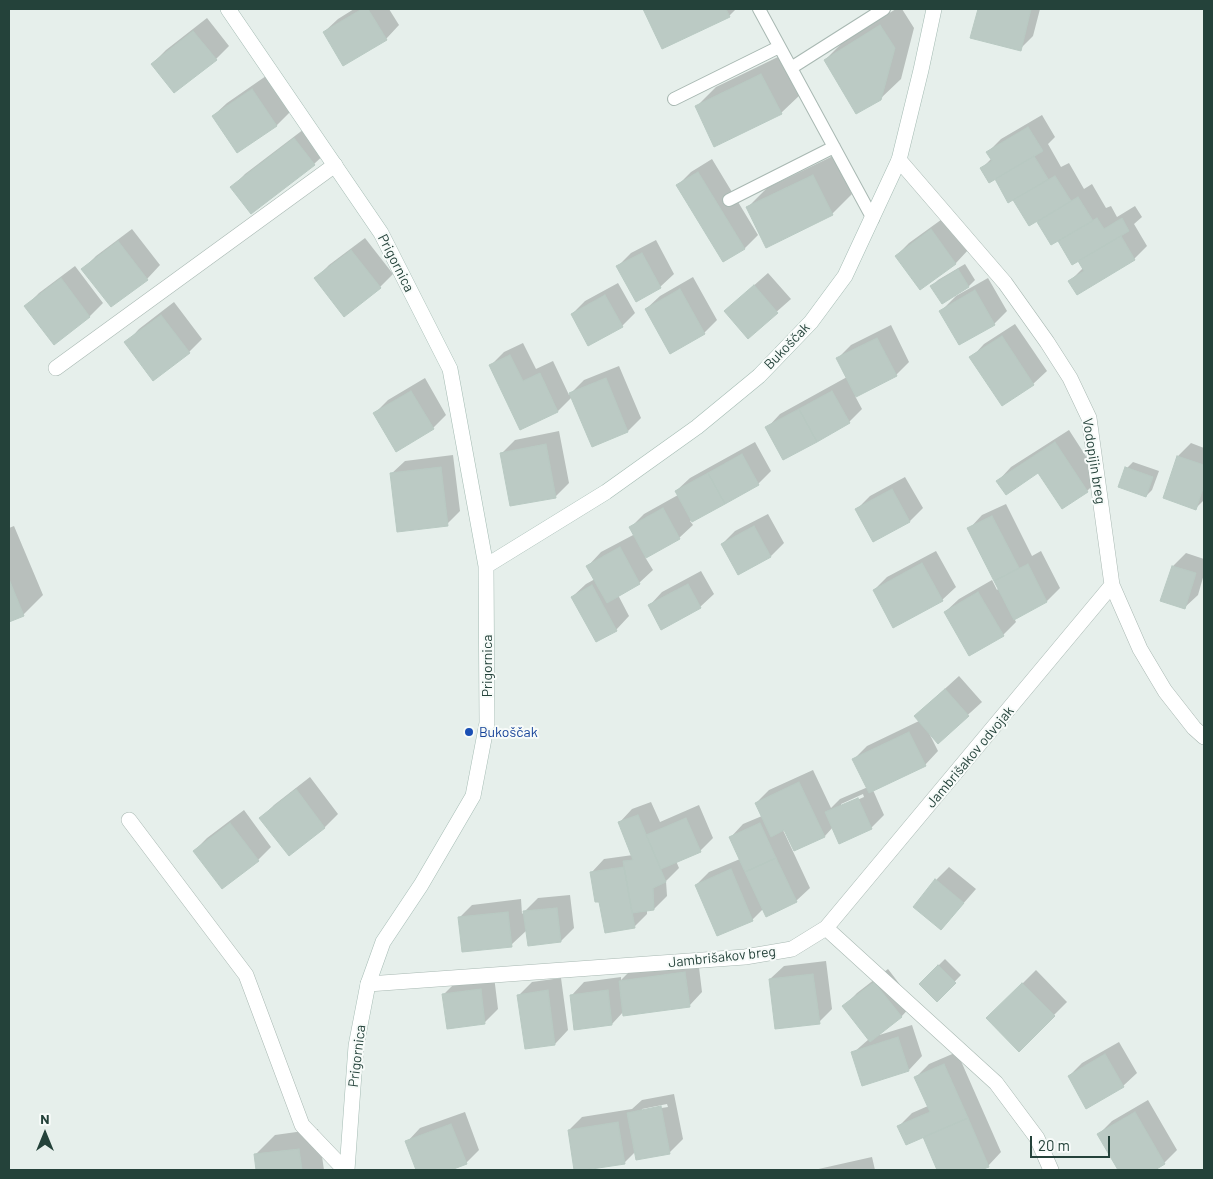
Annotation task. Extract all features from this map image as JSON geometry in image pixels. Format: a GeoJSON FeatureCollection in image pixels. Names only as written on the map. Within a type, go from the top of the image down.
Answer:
{"type":"FeatureCollection","features":[{"type":"Feature","properties":{"kind":"street","name":"Prigornica"},"geometry":{"type":"LineString","coordinates":[[228,9],[381,233],[450,368],[486,566],[487,723],[473,796],[421,885],[383,942],[368,984],[356,1046],[346,1170]]}},
{"type":"Feature","properties":{"kind":"street","name":"Bukoščak"},"geometry":{"type":"LineString","coordinates":[[486,566],[606,492],[697,426],[759,376],[811,322],[845,276],[899,160],[922,70],[934,9]]}},
{"type":"Feature","properties":{"kind":"street","name":"Vodopijin breg"},"geometry":{"type":"LineString","coordinates":[[899,160],[1005,283],[1048,342],[1070,378],[1089,418],[1112,585],[1140,649],[1165,691],[1194,728],[1204,737]]}},
{"type":"Feature","properties":{"kind":"street"},"geometry":{"type":"LineString","coordinates":[[56,368],[335,165]]}},
{"type":"Feature","properties":{"kind":"street","name":"Jambrišakov odvojak"},"geometry":{"type":"LineString","coordinates":[[826,928],[1112,585]]}},
{"type":"Feature","properties":{"kind":"street","name":"Prigornica"},"geometry":{"type":"LineString","coordinates":[[130,820],[246,975],[302,1126],[346,1170]]}},
{"type":"Feature","properties":{"kind":"street"},"geometry":{"type":"LineString","coordinates":[[826,928],[996,1082],[1037,1138],[1051,1170]]}},
{"type":"Feature","properties":{"kind":"street","name":"Jambrišakov breg"},"geometry":{"type":"LineString","coordinates":[[368,984],[745,957],[792,949],[826,928]]}},
{"type":"Feature","properties":{"kind":"lane"},"geometry":{"type":"LineString","coordinates":[[759,9],[873,219]]}},
{"type":"Feature","properties":{"kind":"lane"},"geometry":{"type":"LineString","coordinates":[[791,68],[884,9]]}},
{"type":"Feature","properties":{"kind":"lane"},"geometry":{"type":"LineString","coordinates":[[674,99],[779,47]]}},
{"type":"Feature","properties":{"kind":"lane"},"geometry":{"type":"LineString","coordinates":[[729,200],[834,147]]}},
{"type":"Feature","properties":{"kind":"building"},"geometry":{"type":"Polygon","coordinates":[[[362,9],[368,9],[387,40],[343,66],[323,32],[362,9]]]}},
{"type":"Feature","properties":{"kind":"building"},"geometry":{"type":"Polygon","coordinates":[[[643,9],[726,9],[730,17],[662,49],[643,9]]]}},
{"type":"Feature","properties":{"kind":"building"},"geometry":{"type":"Polygon","coordinates":[[[978,9],[1031,9],[1021,51],[970,38],[978,9]]]}},
{"type":"Feature","properties":{"kind":"building"},"geometry":{"type":"Polygon","coordinates":[[[880,25],[895,48],[881,100],[856,114],[824,60],[880,25]]]}},
{"type":"Feature","properties":{"kind":"building"},"geometry":{"type":"Polygon","coordinates":[[[193,31],[217,60],[174,93],[151,64],[193,31]]]}},
{"type":"Feature","properties":{"kind":"building"},"geometry":{"type":"Polygon","coordinates":[[[761,74],[782,114],[714,147],[695,106],[761,74]]]}},
{"type":"Feature","properties":{"kind":"building"},"geometry":{"type":"Polygon","coordinates":[[[252,89],[277,126],[237,153],[212,116],[252,89]]]}},
{"type":"Feature","properties":{"kind":"building"},"geometry":{"type":"Polygon","coordinates":[[[1028,127],[1043,151],[989,183],[980,168],[992,161],[986,152],[1028,127]]]}},
{"type":"Feature","properties":{"kind":"building"},"geometry":{"type":"Polygon","coordinates":[[[294,138],[315,165],[251,214],[230,187],[294,138]]]}},
{"type":"Feature","properties":{"kind":"building"},"geometry":{"type":"Polygon","coordinates":[[[1034,156],[1048,179],[1008,203],[995,179],[1034,156]]]}},
{"type":"Feature","properties":{"kind":"building"},"geometry":{"type":"Polygon","coordinates":[[[698,172],[745,249],[723,262],[676,185],[698,172]]]}},
{"type":"Feature","properties":{"kind":"building"},"geometry":{"type":"Polygon","coordinates":[[[813,175],[833,215],[766,248],[746,207],[813,175]]]}},
{"type":"Feature","properties":{"kind":"building"},"geometry":{"type":"Polygon","coordinates":[[[1055,176],[1071,201],[1029,226],[1013,200],[1055,176]]]}},
{"type":"Feature","properties":{"kind":"building"},"geometry":{"type":"Polygon","coordinates":[[[1078,197],[1093,221],[1051,245],[1037,222],[1078,197]]]}},
{"type":"Feature","properties":{"kind":"building"},"geometry":{"type":"Polygon","coordinates":[[[1097,218],[1104,229],[1122,218],[1129,231],[1072,265],[1058,241],[1097,218]]]}},
{"type":"Feature","properties":{"kind":"building"},"geometry":{"type":"Polygon","coordinates":[[[931,229],[956,264],[920,290],[895,256],[931,229]]]}},
{"type":"Feature","properties":{"kind":"building"},"geometry":{"type":"Polygon","coordinates":[[[1121,236],[1135,260],[1077,295],[1068,281],[1084,271],[1078,261],[1121,236]]]}},
{"type":"Feature","properties":{"kind":"building"},"geometry":{"type":"Polygon","coordinates":[[[118,241],[148,280],[111,307],[81,269],[118,241]]]}},
{"type":"Feature","properties":{"kind":"building"},"geometry":{"type":"Polygon","coordinates":[[[351,250],[381,288],[344,317],[314,278],[351,250]]]}},
{"type":"Feature","properties":{"kind":"building"},"geometry":{"type":"Polygon","coordinates":[[[642,253],[661,288],[636,302],[616,266],[642,253]]]}},
{"type":"Feature","properties":{"kind":"building"},"geometry":{"type":"Polygon","coordinates":[[[958,269],[969,287],[942,304],[930,286],[958,269]]]}},
{"type":"Feature","properties":{"kind":"building"},"geometry":{"type":"Polygon","coordinates":[[[61,278],[90,317],[54,345],[24,306],[61,278]]]}},
{"type":"Feature","properties":{"kind":"building"},"geometry":{"type":"Polygon","coordinates":[[[754,285],[778,313],[748,339],[724,311],[754,285]]]}},
{"type":"Feature","properties":{"kind":"building"},"geometry":{"type":"Polygon","coordinates":[[[680,289],[705,334],[670,354],[645,309],[680,289]]]}},
{"type":"Feature","properties":{"kind":"building"},"geometry":{"type":"Polygon","coordinates":[[[975,290],[995,325],[959,345],[939,311],[975,290]]]}},
{"type":"Feature","properties":{"kind":"building"},"geometry":{"type":"Polygon","coordinates":[[[605,295],[623,327],[588,346],[571,314],[605,295]]]}},
{"type":"Feature","properties":{"kind":"building"},"geometry":{"type":"Polygon","coordinates":[[[161,315],[190,353],[153,381],[124,342],[161,315]]]}},
{"type":"Feature","properties":{"kind":"building"},"geometry":{"type":"Polygon","coordinates":[[[1002,336],[1034,385],[1002,406],[969,357],[1002,336]]]}},
{"type":"Feature","properties":{"kind":"building"},"geometry":{"type":"Polygon","coordinates":[[[877,338],[897,376],[856,397],[836,358],[877,338]]]}},
{"type":"Feature","properties":{"kind":"building"},"geometry":{"type":"Polygon","coordinates":[[[510,355],[523,381],[540,373],[558,412],[520,430],[489,365],[510,355]]]}},
{"type":"Feature","properties":{"kind":"building"},"geometry":{"type":"Polygon","coordinates":[[[606,378],[628,432],[592,447],[569,393],[606,378]]]}},
{"type":"Feature","properties":{"kind":"building"},"geometry":{"type":"Polygon","coordinates":[[[411,391],[434,429],[396,452],[373,413],[411,391]]]}},
{"type":"Feature","properties":{"kind":"building"},"geometry":{"type":"Polygon","coordinates":[[[832,391],[850,423],[817,442],[799,409],[832,391]]]}},
{"type":"Feature","properties":{"kind":"building"},"geometry":{"type":"Polygon","coordinates":[[[799,409],[817,442],[783,460],[765,427],[799,409]]]}},
{"type":"Feature","properties":{"kind":"building"},"geometry":{"type":"Polygon","coordinates":[[[1055,442],[1088,492],[1062,509],[1038,473],[1006,495],[996,481],[1055,442]]]}},
{"type":"Feature","properties":{"kind":"building"},"geometry":{"type":"Polygon","coordinates":[[[546,444],[556,498],[510,506],[500,453],[546,444]]]}},
{"type":"Feature","properties":{"kind":"building"},"geometry":{"type":"Polygon","coordinates":[[[742,454],[759,485],[725,504],[708,473],[742,454]]]}},
{"type":"Feature","properties":{"kind":"building"},"geometry":{"type":"Polygon","coordinates":[[[1177,456],[1204,465],[1204,485],[1196,510],[1163,498],[1177,456]]]}},
{"type":"Feature","properties":{"kind":"building"},"geometry":{"type":"Polygon","coordinates":[[[441,467],[448,526],[397,532],[390,473],[441,467]]]}},
{"type":"Feature","properties":{"kind":"building"},"geometry":{"type":"Polygon","coordinates":[[[1125,467],[1153,477],[1146,497],[1118,487],[1125,467]]]}},
{"type":"Feature","properties":{"kind":"building"},"geometry":{"type":"Polygon","coordinates":[[[708,473],[725,504],[692,522],[675,491],[708,473]]]}},
{"type":"Feature","properties":{"kind":"building"},"geometry":{"type":"Polygon","coordinates":[[[892,489],[910,522],[873,542],[855,509],[892,489]]]}},
{"type":"Feature","properties":{"kind":"building"},"geometry":{"type":"Polygon","coordinates":[[[663,508],[680,539],[646,558],[629,527],[663,508]]]}},
{"type":"Feature","properties":{"kind":"building"},"geometry":{"type":"Polygon","coordinates":[[[992,516],[1019,568],[994,581],[967,528],[992,516]]]}},
{"type":"Feature","properties":{"kind":"building"},"geometry":{"type":"Polygon","coordinates":[[[754,526],[771,557],[738,575],[721,544],[754,526]]]}},
{"type":"Feature","properties":{"kind":"building"},"geometry":{"type":"Polygon","coordinates":[[[620,547],[640,584],[607,603],[586,566],[620,547]]]}},
{"type":"Feature","properties":{"kind":"building"},"geometry":{"type":"Polygon","coordinates":[[[922,563],[943,601],[893,628],[873,590],[922,563]]]}},
{"type":"Feature","properties":{"kind":"building"},"geometry":{"type":"Polygon","coordinates":[[[1028,564],[1047,602],[1014,620],[994,581],[1028,564]]]}},
{"type":"Feature","properties":{"kind":"building"},"geometry":{"type":"Polygon","coordinates":[[[1172,566],[1196,573],[1185,609],[1160,601],[1172,566]]]}},
{"type":"Feature","properties":{"kind":"building"},"geometry":{"type":"Polygon","coordinates":[[[9,579],[24,616],[9,622],[9,579]]]}},
{"type":"Feature","properties":{"kind":"building"},"geometry":{"type":"Polygon","coordinates":[[[688,584],[701,608],[661,630],[648,605],[688,584]]]}},
{"type":"Feature","properties":{"kind":"building"},"geometry":{"type":"Polygon","coordinates":[[[592,585],[617,631],[596,642],[571,597],[592,585]]]}},
{"type":"Feature","properties":{"kind":"building"},"geometry":{"type":"Polygon","coordinates":[[[978,592],[1004,636],[969,656],[944,612],[978,592]]]}},
{"type":"Feature","properties":{"kind":"building"},"geometry":{"type":"Polygon","coordinates":[[[945,689],[969,716],[938,744],[914,716],[945,689]]]}},
{"type":"Feature","properties":{"kind":"building"},"geometry":{"type":"Polygon","coordinates":[[[909,732],[926,766],[869,793],[852,759],[909,732]]]}},
{"type":"Feature","properties":{"kind":"building"},"geometry":{"type":"Polygon","coordinates":[[[799,782],[825,837],[794,851],[784,830],[771,837],[755,803],[799,782]]]}},
{"type":"Feature","properties":{"kind":"building"},"geometry":{"type":"Polygon","coordinates":[[[296,789],[325,828],[289,856],[259,818],[296,789]]]}},
{"type":"Feature","properties":{"kind":"building"},"geometry":{"type":"Polygon","coordinates":[[[858,798],[872,829],[839,844],[825,812],[858,798]]]}},
{"type":"Feature","properties":{"kind":"building"},"geometry":{"type":"Polygon","coordinates":[[[638,815],[666,882],[653,888],[654,910],[632,913],[623,861],[633,860],[618,822],[638,815]]]}},
{"type":"Feature","properties":{"kind":"building"},"geometry":{"type":"Polygon","coordinates":[[[686,818],[701,852],[661,869],[646,835],[686,818]]]}},
{"type":"Feature","properties":{"kind":"building"},"geometry":{"type":"Polygon","coordinates":[[[230,823],[259,861],[222,889],[193,851],[230,823]]]}},
{"type":"Feature","properties":{"kind":"building"},"geometry":{"type":"Polygon","coordinates":[[[760,823],[776,858],[745,872],[729,837],[760,823]]]}},
{"type":"Feature","properties":{"kind":"building"},"geometry":{"type":"Polygon","coordinates":[[[776,858],[797,902],[766,917],[745,872],[776,858]]]}},
{"type":"Feature","properties":{"kind":"building"},"geometry":{"type":"Polygon","coordinates":[[[624,867],[635,928],[605,933],[599,902],[595,902],[590,872],[624,867]]]}},
{"type":"Feature","properties":{"kind":"building"},"geometry":{"type":"Polygon","coordinates":[[[731,869],[753,921],[717,936],[695,885],[731,869]]]}},
{"type":"Feature","properties":{"kind":"building"},"geometry":{"type":"Polygon","coordinates":[[[935,879],[964,903],[941,930],[913,907],[935,879]]]}},
{"type":"Feature","properties":{"kind":"building"},"geometry":{"type":"Polygon","coordinates":[[[557,908],[561,942],[528,946],[523,911],[557,908]]]}},
{"type":"Feature","properties":{"kind":"building"},"geometry":{"type":"Polygon","coordinates":[[[508,912],[512,947],[462,952],[458,917],[508,912]]]}},
{"type":"Feature","properties":{"kind":"building"},"geometry":{"type":"Polygon","coordinates":[[[938,965],[956,983],[937,1002],[919,984],[938,965]]]}},
{"type":"Feature","properties":{"kind":"building"},"geometry":{"type":"Polygon","coordinates":[[[685,972],[690,1007],[623,1016],[619,981],[685,972]]]}},
{"type":"Feature","properties":{"kind":"building"},"geometry":{"type":"Polygon","coordinates":[[[813,974],[820,1024],[775,1029],[769,979],[813,974]]]}},
{"type":"Feature","properties":{"kind":"building"},"geometry":{"type":"Polygon","coordinates":[[[874,982],[902,1017],[870,1042],[842,1006],[874,982]]]}},
{"type":"Feature","properties":{"kind":"building"},"geometry":{"type":"Polygon","coordinates":[[[1022,983],[1055,1016],[1019,1052],[986,1018],[1022,983]]]}},
{"type":"Feature","properties":{"kind":"building"},"geometry":{"type":"Polygon","coordinates":[[[481,989],[485,1024],[447,1029],[442,994],[481,989]]]}},
{"type":"Feature","properties":{"kind":"building"},"geometry":{"type":"Polygon","coordinates":[[[548,990],[555,1045],[525,1049],[517,995],[548,990]]]}},
{"type":"Feature","properties":{"kind":"building"},"geometry":{"type":"Polygon","coordinates":[[[608,990],[612,1025],[574,1030],[570,995],[608,990]]]}},
{"type":"Feature","properties":{"kind":"building"},"geometry":{"type":"Polygon","coordinates":[[[898,1037],[909,1071],[862,1086],[851,1052],[898,1037]]]}},
{"type":"Feature","properties":{"kind":"building"},"geometry":{"type":"Polygon","coordinates":[[[1105,1054],[1124,1087],[1086,1109],[1068,1076],[1105,1054]]]}},
{"type":"Feature","properties":{"kind":"building"},"geometry":{"type":"Polygon","coordinates":[[[944,1064],[968,1118],[906,1145],[897,1126],[930,1112],[914,1077],[944,1064]]]}},
{"type":"Feature","properties":{"kind":"building"},"geometry":{"type":"Polygon","coordinates":[[[661,1106],[670,1154],[636,1160],[627,1113],[661,1106]]]}},
{"type":"Feature","properties":{"kind":"building"},"geometry":{"type":"Polygon","coordinates":[[[1135,1112],[1165,1164],[1155,1170],[1118,1170],[1097,1134],[1135,1112]]]}},
{"type":"Feature","properties":{"kind":"building"},"geometry":{"type":"Polygon","coordinates":[[[968,1118],[989,1167],[981,1170],[937,1170],[923,1137],[968,1118]]]}},
{"type":"Feature","properties":{"kind":"building"},"geometry":{"type":"Polygon","coordinates":[[[618,1122],[625,1164],[574,1170],[568,1130],[618,1122]]]}},
{"type":"Feature","properties":{"kind":"building"},"geometry":{"type":"Polygon","coordinates":[[[451,1124],[467,1164],[451,1170],[416,1170],[405,1141],[451,1124]]]}},
{"type":"Feature","properties":{"kind":"building"},"geometry":{"type":"Polygon","coordinates":[[[299,1149],[302,1170],[256,1170],[254,1154],[299,1149]]]}},
{"type":"Feature","properties":{"kind":"place","name":"Bukoščak"},"geometry":{"type":"Point","coordinates":[469,732]}}]}
